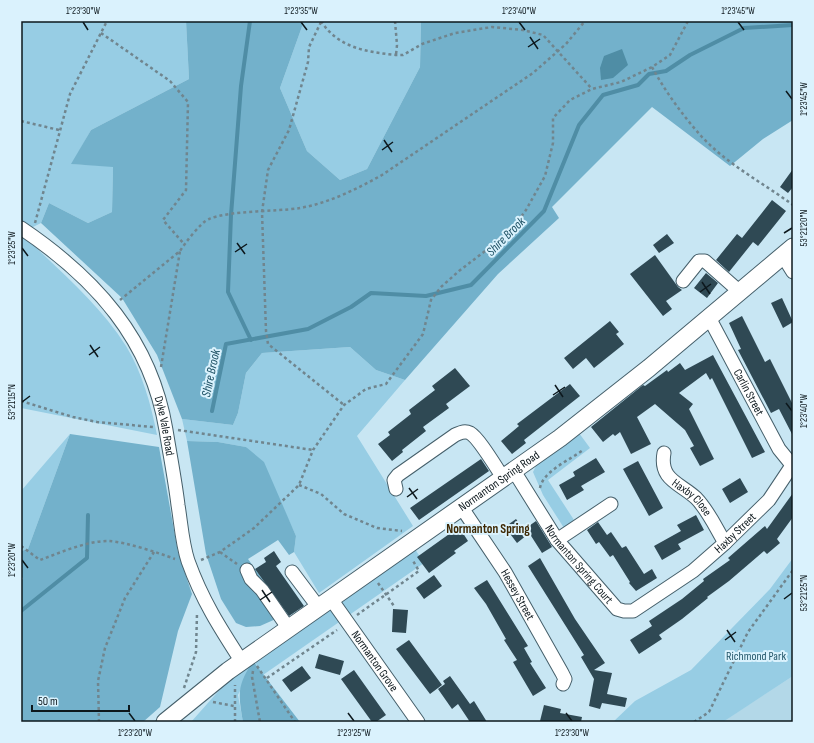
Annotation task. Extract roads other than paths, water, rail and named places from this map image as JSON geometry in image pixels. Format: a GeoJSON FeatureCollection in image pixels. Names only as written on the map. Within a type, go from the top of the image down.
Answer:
{"type":"FeatureCollection","features":[{"type":"Feature","properties":{"kind":"main road","name":"Normanton Spring Road"},"geometry":{"type":"LineString","coordinates":[[165,722],[188,696],[248,662],[289,629],[325,603],[411,548],[462,508],[606,403],[788,251]]}},
{"type":"Feature","properties":{"kind":"main road","name":"Normanton Spring Road"},"geometry":{"type":"LineString","coordinates":[[179,722],[188,696]]}},
{"type":"Feature","properties":{"kind":"street","name":"Dyke Vale Road"},"geometry":{"type":"LineString","coordinates":[[21,228],[52,249],[82,275],[110,307],[129,333],[150,373],[158,396],[165,428],[189,562],[205,604],[248,662]]}},
{"type":"Feature","properties":{"kind":"street"},"geometry":{"type":"LineString","coordinates":[[788,251],[793,272]]}},
{"type":"Feature","properties":{"kind":"street"},"geometry":{"type":"LineString","coordinates":[[683,281],[699,261],[705,261],[740,292]]}},
{"type":"Feature","properties":{"kind":"street","name":"Carlin Street"},"geometry":{"type":"LineString","coordinates":[[708,319],[713,325],[779,449],[793,464]]}},
{"type":"Feature","properties":{"kind":"street","name":"Normanton Spring Court"},"geometry":{"type":"LineString","coordinates":[[396,489],[394,480],[398,476],[455,435],[464,432],[470,433],[535,505],[557,540],[617,609],[633,611],[666,591]]}},
{"type":"Feature","properties":{"kind":"street","name":"Haxby Close"},"geometry":{"type":"LineString","coordinates":[[664,453],[665,470],[671,480],[696,498],[707,512],[725,543]]}},
{"type":"Feature","properties":{"kind":"street","name":"Haxby Street"},"geometry":{"type":"LineString","coordinates":[[666,591],[693,571],[725,543],[769,500],[793,464]]}},
{"type":"Feature","properties":{"kind":"street"},"geometry":{"type":"LineString","coordinates":[[557,540],[611,504]]}},
{"type":"Feature","properties":{"kind":"street","name":"Hessey Street"},"geometry":{"type":"LineString","coordinates":[[462,508],[505,572],[565,678],[563,684]]}},
{"type":"Feature","properties":{"kind":"street"},"geometry":{"type":"LineString","coordinates":[[247,570],[251,579],[262,590],[289,629]]}},
{"type":"Feature","properties":{"kind":"street","name":"Normanton Grove"},"geometry":{"type":"LineString","coordinates":[[292,572],[325,603],[418,722]]}},
{"type":"Feature","properties":{"kind":"waterway"},"geometry":{"type":"LineString","coordinates":[[250,21],[241,86],[231,215],[228,292],[251,340]]}},
{"type":"Feature","properties":{"kind":"waterway","name":"Shire Brook"},"geometry":{"type":"LineString","coordinates":[[212,411],[226,344],[308,329],[351,307],[371,293],[426,296],[471,285],[544,211],[579,125],[603,95],[638,85],[649,74],[666,71],[690,55],[744,28],[793,25]]}},
{"type":"Feature","properties":{"kind":"waterway","name":"Shire Brook"},"geometry":{"type":"LineString","coordinates":[[21,611],[87,558],[88,515]]}},
{"type":"Feature","properties":{"kind":"district","name":"Normanton Spring"},"geometry":{"type":"Point","coordinates":[488,528]}},
{"type":"Feature","properties":{"kind":"park label","name":"Richmond Park"},"geometry":{"type":"Point","coordinates":[756,656]}}]}
